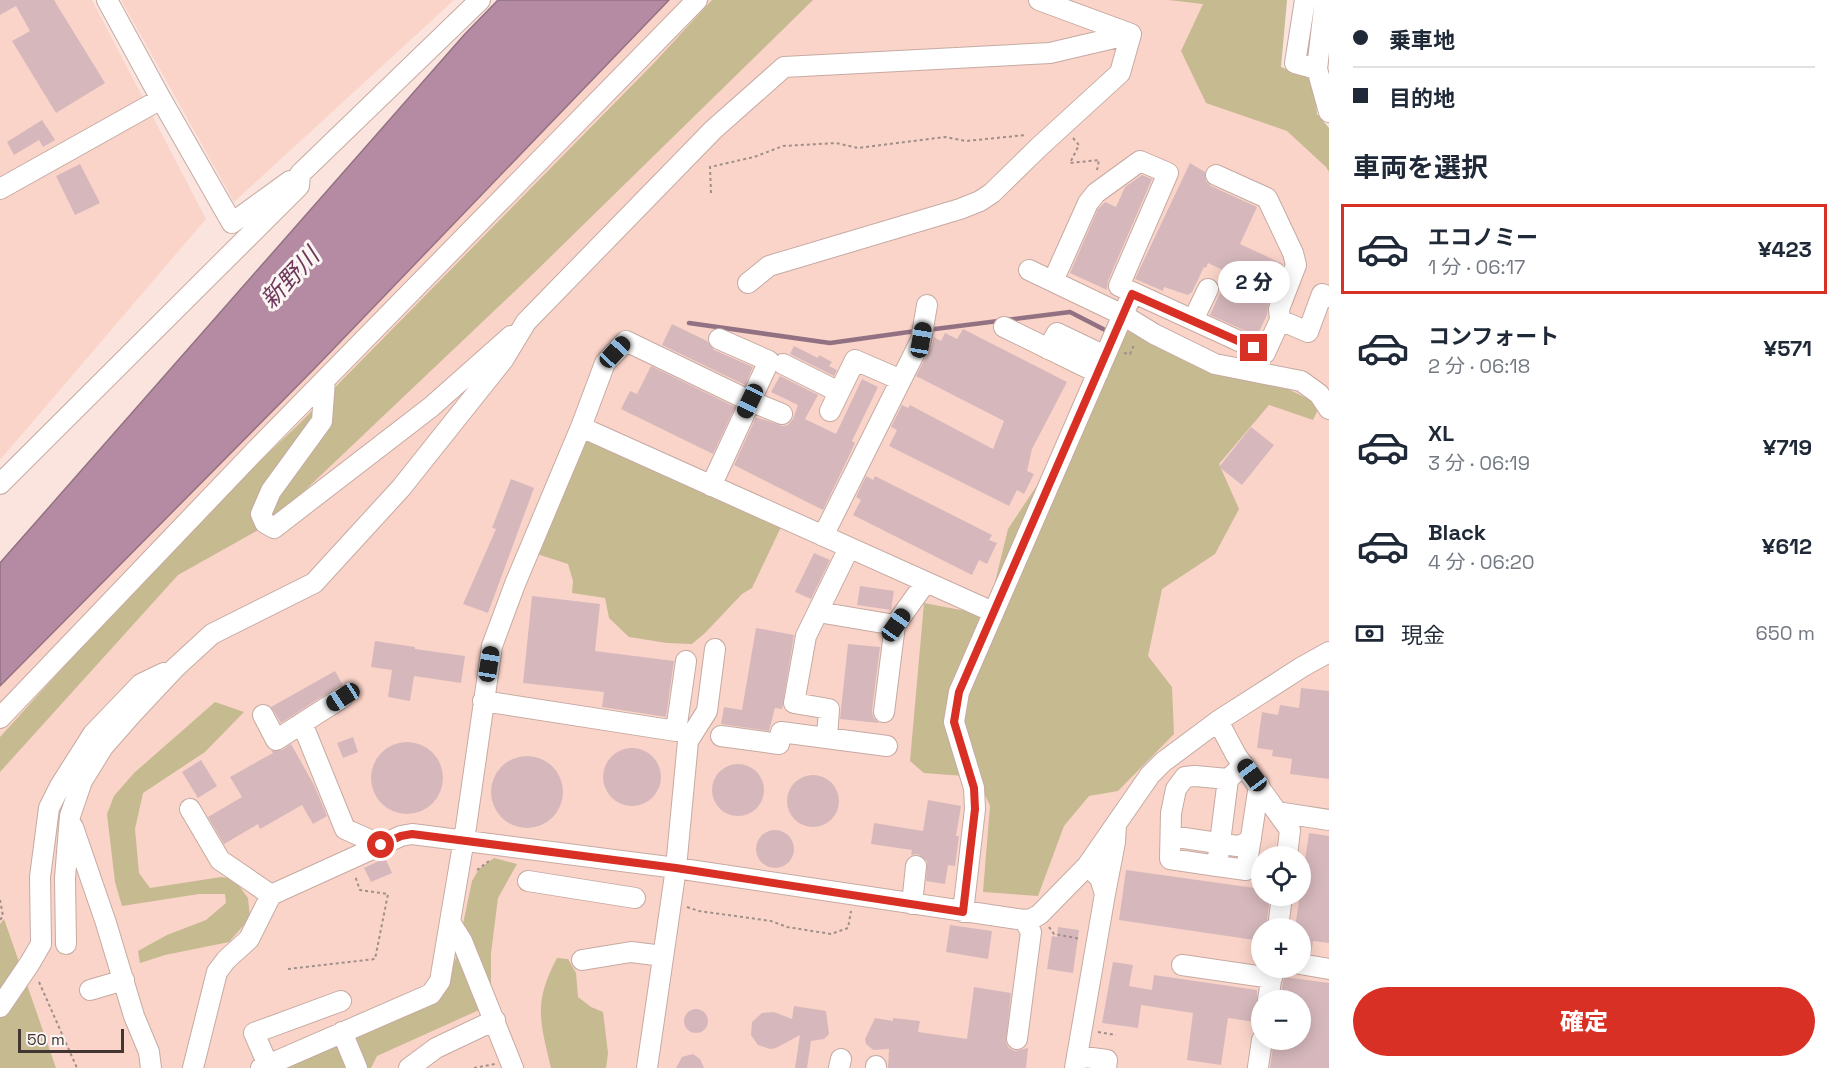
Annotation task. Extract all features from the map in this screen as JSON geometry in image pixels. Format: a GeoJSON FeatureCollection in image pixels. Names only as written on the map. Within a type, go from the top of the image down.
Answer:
{"type":"FeatureCollection","features":[{"type":"Feature","properties":{"kind":"street"},"geometry":{"type":"LineString","coordinates":[[107,0],[232,223],[300,174],[480,0]]}},
{"type":"Feature","properties":{"kind":"street"},"geometry":{"type":"LineString","coordinates":[[0,718],[325,380],[697,0]]}},
{"type":"Feature","properties":{"kind":"street"},"geometry":{"type":"LineString","coordinates":[[1039,0],[1131,34]]}},
{"type":"Feature","properties":{"kind":"street"},"geometry":{"type":"LineString","coordinates":[[1305,0],[1295,63],[1317,69]]}},
{"type":"Feature","properties":{"kind":"street"},"geometry":{"type":"LineString","coordinates":[[1325,0],[1317,69],[1329,112]]}},
{"type":"Feature","properties":{"kind":"street"},"geometry":{"type":"LineString","coordinates":[[325,380],[322,421],[271,491],[261,514],[264,523],[274,528],[431,407],[526,322],[713,130],[784,67],[1050,53],[1131,34]]}},
{"type":"Feature","properties":{"kind":"street"},"geometry":{"type":"LineString","coordinates":[[748,283],[769,266],[949,213],[992,194],[1120,73],[1131,34]]}},
{"type":"Feature","properties":{"kind":"street"},"geometry":{"type":"LineString","coordinates":[[0,189],[161,99]]}},
{"type":"Feature","properties":{"kind":"street"},"geometry":{"type":"LineString","coordinates":[[1053,281],[1088,203],[1096,193],[1140,161],[1168,174],[1119,286],[1132,294],[1265,353]]}},
{"type":"Feature","properties":{"kind":"street"},"geometry":{"type":"LineString","coordinates":[[0,484],[299,186],[300,174]]}},
{"type":"Feature","properties":{"kind":"street"},"geometry":{"type":"LineString","coordinates":[[1216,175],[1267,198],[1293,253],[1296,265],[1279,309],[1280,320],[1265,353],[1262,374]]}},
{"type":"Feature","properties":{"kind":"street"},"geometry":{"type":"LineString","coordinates":[[1029,270],[1123,315],[1154,334],[1215,364],[1301,381],[1319,394],[1329,409]]}},
{"type":"Feature","properties":{"kind":"street"},"geometry":{"type":"LineString","coordinates":[[1193,320],[1208,289]]}},
{"type":"Feature","properties":{"kind":"street"},"geometry":{"type":"LineString","coordinates":[[963,912],[975,809],[974,788],[954,722],[959,692],[1132,294]]}},
{"type":"Feature","properties":{"kind":"street"},"geometry":{"type":"LineString","coordinates":[[1280,320],[1308,332],[1322,294],[1329,297]]}},
{"type":"Feature","properties":{"kind":"street"},"geometry":{"type":"LineString","coordinates":[[823,536],[921,340],[927,305]]}},
{"type":"Feature","properties":{"kind":"street"},"geometry":{"type":"LineString","coordinates":[[66,944],[64,878],[70,816],[82,781],[103,747],[175,668],[212,634],[314,583],[401,488],[503,360],[526,322]]}},
{"type":"Feature","properties":{"kind":"street"},"geometry":{"type":"LineString","coordinates":[[1004,327],[1048,349],[1101,365]]}},
{"type":"Feature","properties":{"kind":"street"},"geometry":{"type":"LineString","coordinates":[[711,486],[769,361],[719,339]]}},
{"type":"Feature","properties":{"kind":"street"},"geometry":{"type":"LineString","coordinates":[[341,1001],[254,1033],[264,1066],[431,994],[440,981],[492,646],[605,363],[626,340],[750,401],[782,414]]}},
{"type":"Feature","properties":{"kind":"street"},"geometry":{"type":"LineString","coordinates":[[830,411],[855,360],[901,380]]}},
{"type":"Feature","properties":{"kind":"street"},"geometry":{"type":"LineString","coordinates":[[783,364],[839,392]]}},
{"type":"Feature","properties":{"kind":"street"},"geometry":{"type":"LineString","coordinates":[[581,427],[993,612]]}},
{"type":"Feature","properties":{"kind":"street"},"geometry":{"type":"LineString","coordinates":[[827,737],[829,709],[794,703],[806,636],[849,548]]}},
{"type":"Feature","properties":{"kind":"street"},"geometry":{"type":"LineString","coordinates":[[884,712],[896,625],[926,582]]}},
{"type":"Feature","properties":{"kind":"street"},"geometry":{"type":"LineString","coordinates":[[818,612],[896,625]]}},
{"type":"Feature","properties":{"kind":"street"},"geometry":{"type":"LineString","coordinates":[[647,1068],[676,868],[688,741],[706,711],[715,650]]}},
{"type":"Feature","properties":{"kind":"street"},"geometry":{"type":"LineString","coordinates":[[192,1068],[217,972],[226,960],[249,939],[271,895],[401,836],[412,834],[676,868],[963,912],[1024,920],[1032,919],[1040,914],[1087,866],[1150,775],[1163,762],[1218,721],[1329,652]]}},
{"type":"Feature","properties":{"kind":"street"},"geometry":{"type":"LineString","coordinates":[[483,701],[676,731],[686,661]]}},
{"type":"Feature","properties":{"kind":"street"},"geometry":{"type":"LineString","coordinates":[[0,1007],[41,944],[40,878],[49,808],[60,786],[93,734],[141,684],[175,668]]}},
{"type":"Feature","properties":{"kind":"street"},"geometry":{"type":"LineString","coordinates":[[264,715],[276,740],[343,697]]}},
{"type":"Feature","properties":{"kind":"street"},"geometry":{"type":"LineString","coordinates":[[1218,721],[1244,765],[1290,830],[1288,846]]}},
{"type":"Feature","properties":{"kind":"street"},"geometry":{"type":"LineString","coordinates":[[302,723],[345,829],[381,845]]}},
{"type":"Feature","properties":{"kind":"street"},"geometry":{"type":"LineString","coordinates":[[721,736],[779,744],[781,732],[887,746]]}},
{"type":"Feature","properties":{"kind":"street"},"geometry":{"type":"LineString","coordinates":[[1244,765],[1228,778],[1185,777],[1176,789],[1172,813],[1170,859],[1251,871]]}},
{"type":"Feature","properties":{"kind":"street"},"geometry":{"type":"LineString","coordinates":[[1217,866],[1228,778]]}},
{"type":"Feature","properties":{"kind":"street"},"geometry":{"type":"LineString","coordinates":[[1252,846],[1259,785]]}},
{"type":"Feature","properties":{"kind":"street"},"geometry":{"type":"LineString","coordinates":[[190,809],[220,860],[271,895]]}},
{"type":"Feature","properties":{"kind":"street"},"geometry":{"type":"LineString","coordinates":[[1277,812],[1329,820]]}},
{"type":"Feature","properties":{"kind":"street"},"geometry":{"type":"LineString","coordinates":[[70,816],[134,1016],[149,1052],[151,1068]]}},
{"type":"Feature","properties":{"kind":"street"},"geometry":{"type":"LineString","coordinates":[[1106,1068],[1107,1060],[1076,1062],[1115,842],[1116,823]]}},
{"type":"Feature","properties":{"kind":"street"},"geometry":{"type":"LineString","coordinates":[[1171,836],[1237,846],[1251,839]]}},
{"type":"Feature","properties":{"kind":"street"},"geometry":{"type":"LineString","coordinates":[[593,891],[598,858]]}},
{"type":"Feature","properties":{"kind":"street"},"geometry":{"type":"LineString","coordinates":[[912,904],[916,866]]}},
{"type":"Feature","properties":{"kind":"street"},"geometry":{"type":"LineString","coordinates":[[1087,866],[1100,878],[1105,894]]}},
{"type":"Feature","properties":{"kind":"street"},"geometry":{"type":"LineString","coordinates":[[528,881],[635,898]]}},
{"type":"Feature","properties":{"kind":"street"},"geometry":{"type":"LineString","coordinates":[[1017,1039],[1031,932],[1024,920]]}},
{"type":"Feature","properties":{"kind":"street"},"geometry":{"type":"LineString","coordinates":[[450,922],[462,941],[495,1020],[505,1066]]}},
{"type":"Feature","properties":{"kind":"street"},"geometry":{"type":"LineString","coordinates":[[582,960],[631,952],[663,956]]}},
{"type":"Feature","properties":{"kind":"street"},"geometry":{"type":"LineString","coordinates":[[1182,965],[1251,971]]}},
{"type":"Feature","properties":{"kind":"street"},"geometry":{"type":"LineString","coordinates":[[1311,966],[1329,969]]}},
{"type":"Feature","properties":{"kind":"street"},"geometry":{"type":"LineString","coordinates":[[90,990],[124,980]]}},
{"type":"Feature","properties":{"kind":"street"},"geometry":{"type":"LineString","coordinates":[[409,1068],[436,1048],[495,1020]]}},
{"type":"Feature","properties":{"kind":"street"},"geometry":{"type":"LineString","coordinates":[[342,1032],[357,1068]]}},
{"type":"Feature","properties":{"kind":"street"},"geometry":{"type":"LineString","coordinates":[[1258,1067],[1261,1050]]}},
{"type":"Feature","properties":{"kind":"path"},"geometry":{"type":"LineString","coordinates":[[711,193],[710,166],[754,157],[783,146],[837,143],[858,148],[945,137],[966,141],[1044,133],[1052,135],[1061,143],[1071,136],[1079,145],[1070,163],[1099,160],[1093,188],[1096,193]]}},
{"type":"Feature","properties":{"kind":"path"},"geometry":{"type":"LineString","coordinates":[[288,969],[375,959],[388,894],[360,890],[349,860]]}},
{"type":"Feature","properties":{"kind":"path"},"geometry":{"type":"LineString","coordinates":[[0,900],[3,916],[0,920]]}},
{"type":"Feature","properties":{"kind":"path"},"geometry":{"type":"LineString","coordinates":[[30,963],[77,1068]]}},
{"type":"Feature","properties":{"kind":"path"},"geometry":{"type":"LineString","coordinates":[[474,1068],[505,1066]]}},
{"type":"Feature","properties":{"kind":"shaded area"},"geometry":{"type":"Polygon","coordinates":[[[0,0],[92,0],[206,219],[0,460],[0,0]]]}},
{"type":"Feature","properties":{"kind":"shaded area"},"geometry":{"type":"Polygon","coordinates":[[[121,0],[454,0],[234,202],[121,0]]]}},
{"type":"Feature","properties":{"kind":"shaded area"},"geometry":{"type":"Polygon","coordinates":[[[669,0],[1225,0],[1329,138],[1329,1068],[0,1068],[0,686],[315,368],[669,0]]]}},
{"type":"Feature","properties":{"kind":"shaded area"},"geometry":{"type":"Polygon","coordinates":[[[712,0],[813,0],[534,273],[269,524],[178,575],[0,772],[0,737],[191,526],[298,425],[653,64],[712,0]]]}},
{"type":"Feature","properties":{"kind":"shaded area"},"geometry":{"type":"Polygon","coordinates":[[[1168,0],[1287,0],[1281,67],[1314,80],[1317,114],[1329,128],[1329,172],[1287,131],[1206,103],[1181,51],[1203,4],[1168,0]]]}},
{"type":"Feature","properties":{"kind":"shaded area"},"geometry":{"type":"Polygon","coordinates":[[[1124,332],[1155,334],[1260,375],[1320,405],[1313,420],[1269,405],[1219,464],[1239,509],[1215,554],[1162,589],[1148,656],[1172,687],[1174,734],[1118,791],[1089,796],[1064,826],[1038,896],[983,892],[990,806],[977,777],[924,773],[910,761],[924,603],[987,615],[1008,529],[1103,386],[1124,332]]]}},
{"type":"Feature","properties":{"kind":"shaded area"},"geometry":{"type":"Polygon","coordinates":[[[587,440],[781,527],[752,588],[742,594],[692,644],[629,637],[609,618],[605,598],[572,593],[573,581],[568,564],[537,554],[587,440]]]}},
{"type":"Feature","properties":{"kind":"shaded area"},"geometry":{"type":"Polygon","coordinates":[[[215,702],[244,712],[205,752],[143,793],[135,829],[139,873],[150,888],[221,877],[234,879],[248,898],[250,918],[229,942],[165,955],[140,963],[138,951],[167,935],[206,920],[226,903],[225,894],[199,894],[122,906],[115,882],[107,814],[114,796],[134,773],[215,702]]]}},
{"type":"Feature","properties":{"kind":"shaded area"},"geometry":{"type":"Polygon","coordinates":[[[494,858],[517,864],[498,898],[491,953],[491,987],[479,1010],[377,1056],[371,1068],[267,1068],[439,995],[456,958],[472,881],[479,869],[494,858]]]}},
{"type":"Feature","properties":{"kind":"shaded area"},"geometry":{"type":"Polygon","coordinates":[[[4,919],[56,1068],[0,1068],[0,924],[4,919]]]}},
{"type":"Feature","properties":{"kind":"shaded area"},"geometry":{"type":"Polygon","coordinates":[[[557,958],[568,959],[576,973],[578,997],[591,1007],[603,1012],[608,1053],[606,1068],[551,1068],[541,1012],[544,988],[557,958]]]}},
{"type":"Feature","properties":{"kind":"water","name":"新野川"},"geometry":{"type":"Polygon","coordinates":[[[498,0],[669,0],[315,368],[0,686],[0,563],[464,35],[498,0]]]}},
{"type":"Feature","properties":{"kind":"building"},"geometry":{"type":"Polygon","coordinates":[[[0,0],[54,0],[105,83],[56,113],[12,41],[30,31],[16,6],[0,15],[0,0]]]}},
{"type":"Feature","properties":{"kind":"building"},"geometry":{"type":"Polygon","coordinates":[[[42,120],[55,140],[43,147],[39,140],[14,155],[7,142],[42,120]]]}},
{"type":"Feature","properties":{"kind":"building"},"geometry":{"type":"Polygon","coordinates":[[[1190,163],[1205,172],[1206,181],[1211,186],[1257,207],[1240,244],[1283,264],[1268,305],[1267,315],[1257,336],[1210,315],[1229,273],[1208,263],[1192,292],[1188,295],[1164,287],[1163,291],[1135,279],[1190,163]]]}},
{"type":"Feature","properties":{"kind":"building"},"geometry":{"type":"Polygon","coordinates":[[[80,164],[100,203],[75,215],[56,176],[80,164]]]}},
{"type":"Feature","properties":{"kind":"building"},"geometry":{"type":"Polygon","coordinates":[[[1142,175],[1152,179],[1108,281],[1107,290],[1070,273],[1098,209],[1105,202],[1116,207],[1125,187],[1142,175]]]}},
{"type":"Feature","properties":{"kind":"building"},"geometry":{"type":"Polygon","coordinates":[[[672,324],[707,341],[714,350],[753,367],[745,385],[662,345],[672,324]]]}},
{"type":"Feature","properties":{"kind":"building"},"geometry":{"type":"Polygon","coordinates":[[[963,329],[1067,382],[1032,449],[1027,471],[1034,474],[1024,494],[1017,490],[1009,506],[889,446],[897,430],[891,427],[902,405],[908,408],[910,405],[993,449],[1004,421],[916,376],[934,337],[941,341],[945,333],[957,339],[963,329]]]}},
{"type":"Feature","properties":{"kind":"building"},"geometry":{"type":"Polygon","coordinates":[[[794,346],[832,362],[829,366],[837,370],[834,376],[790,354],[794,346]]]}},
{"type":"Feature","properties":{"kind":"building"},"geometry":{"type":"Polygon","coordinates":[[[651,366],[735,407],[713,454],[621,409],[630,391],[637,394],[651,366]]]}},
{"type":"Feature","properties":{"kind":"building"},"geometry":{"type":"Polygon","coordinates":[[[780,376],[818,395],[805,419],[836,434],[862,379],[878,387],[852,441],[855,443],[823,510],[734,465],[756,417],[783,426],[788,425],[793,419],[798,405],[771,392],[780,376]]]}},
{"type":"Feature","properties":{"kind":"building"},"geometry":{"type":"Polygon","coordinates":[[[1251,427],[1274,445],[1242,485],[1219,467],[1251,427]]]}},
{"type":"Feature","properties":{"kind":"building"},"geometry":{"type":"Polygon","coordinates":[[[866,476],[873,480],[875,476],[992,535],[989,540],[997,543],[987,564],[979,560],[972,575],[853,515],[861,500],[856,497],[866,476]]]}},
{"type":"Feature","properties":{"kind":"building"},"geometry":{"type":"Polygon","coordinates":[[[511,479],[534,488],[488,613],[463,604],[496,529],[492,528],[511,479]]]}},
{"type":"Feature","properties":{"kind":"building"},"geometry":{"type":"Polygon","coordinates":[[[814,553],[830,560],[811,599],[795,592],[814,553]]]}},
{"type":"Feature","properties":{"kind":"building"},"geometry":{"type":"Polygon","coordinates":[[[860,586],[894,591],[891,610],[857,605],[860,586]]]}},
{"type":"Feature","properties":{"kind":"building"},"geometry":{"type":"Polygon","coordinates":[[[532,596],[600,604],[595,651],[674,661],[666,717],[602,707],[604,692],[523,683],[532,596]]]}},
{"type":"Feature","properties":{"kind":"building"},"geometry":{"type":"Polygon","coordinates":[[[756,628],[794,635],[782,709],[775,708],[769,731],[721,724],[724,707],[742,710],[756,628]]]}},
{"type":"Feature","properties":{"kind":"building"},"geometry":{"type":"Polygon","coordinates":[[[375,641],[465,656],[461,683],[414,676],[410,701],[388,697],[392,670],[371,667],[375,641]]]}},
{"type":"Feature","properties":{"kind":"building"},"geometry":{"type":"Polygon","coordinates":[[[848,644],[880,647],[872,710],[873,717],[879,723],[840,719],[848,644]]]}},
{"type":"Feature","properties":{"kind":"building"},"geometry":{"type":"Polygon","coordinates":[[[335,671],[343,685],[281,723],[271,707],[335,671]]]}},
{"type":"Feature","properties":{"kind":"building"},"geometry":{"type":"Polygon","coordinates":[[[1301,688],[1329,691],[1329,779],[1290,774],[1292,759],[1272,756],[1273,750],[1257,748],[1262,712],[1278,715],[1280,705],[1299,708],[1301,688]]]}},
{"type":"Feature","properties":{"kind":"building"},"geometry":{"type":"Polygon","coordinates":[[[353,737],[358,752],[343,758],[337,743],[353,737]]]}},
{"type":"Feature","properties":{"kind":"building"},"geometry":{"type":"Polygon","coordinates":[[[407,742],[427,748],[437,758],[443,778],[437,798],[427,808],[407,814],[387,808],[377,798],[371,778],[377,758],[387,748],[407,742]]]}},
{"type":"Feature","properties":{"kind":"building"},"geometry":{"type":"Polygon","coordinates":[[[291,744],[314,785],[327,816],[313,824],[302,805],[260,829],[258,824],[224,844],[208,817],[242,797],[230,777],[273,753],[271,751],[282,750],[291,744]]]}},
{"type":"Feature","properties":{"kind":"building"},"geometry":{"type":"Polygon","coordinates":[[[626,748],[638,748],[653,756],[661,771],[661,783],[653,798],[638,806],[626,806],[611,798],[603,783],[603,771],[611,756],[626,748]]]}},
{"type":"Feature","properties":{"kind":"building"},"geometry":{"type":"Polygon","coordinates":[[[527,756],[547,762],[557,772],[563,792],[557,812],[547,822],[527,828],[507,822],[497,812],[491,792],[497,772],[507,762],[527,756]]]}},
{"type":"Feature","properties":{"kind":"building"},"geometry":{"type":"Polygon","coordinates":[[[201,760],[217,786],[198,798],[182,772],[201,760]]]}},
{"type":"Feature","properties":{"kind":"building"},"geometry":{"type":"Polygon","coordinates":[[[733,764],[743,764],[753,768],[760,775],[764,790],[760,805],[753,812],[743,816],[733,816],[723,812],[716,805],[712,795],[712,785],[716,775],[723,768],[733,764]]]}},
{"type":"Feature","properties":{"kind":"building"},"geometry":{"type":"Polygon","coordinates":[[[808,775],[818,775],[828,779],[835,786],[839,801],[835,816],[828,823],[818,827],[808,827],[798,823],[791,816],[787,806],[787,796],[791,786],[798,779],[808,775]]]}},
{"type":"Feature","properties":{"kind":"building"},"geometry":{"type":"Polygon","coordinates":[[[928,800],[961,806],[956,836],[959,836],[955,866],[948,865],[945,884],[926,881],[927,861],[918,854],[911,855],[912,850],[871,844],[874,823],[923,831],[928,800]]]}},
{"type":"Feature","properties":{"kind":"building"},"geometry":{"type":"Polygon","coordinates":[[[775,830],[788,836],[794,849],[788,862],[775,868],[762,862],[756,849],[762,836],[775,830]]]}},
{"type":"Feature","properties":{"kind":"building"},"geometry":{"type":"Polygon","coordinates":[[[1309,833],[1329,836],[1329,943],[1313,941],[1311,954],[1311,918],[1296,918],[1298,906],[1311,906],[1311,846],[1307,846],[1309,833]]]}},
{"type":"Feature","properties":{"kind":"building"},"geometry":{"type":"Polygon","coordinates":[[[385,858],[392,873],[371,882],[364,868],[385,858]]]}},
{"type":"Feature","properties":{"kind":"building"},"geometry":{"type":"Polygon","coordinates":[[[1126,870],[1251,887],[1251,906],[1269,906],[1267,918],[1251,918],[1251,940],[1119,920],[1126,870]]]}},
{"type":"Feature","properties":{"kind":"building"},"geometry":{"type":"Polygon","coordinates":[[[950,925],[992,931],[988,959],[946,952],[950,925]]]}},
{"type":"Feature","properties":{"kind":"building"},"geometry":{"type":"Polygon","coordinates":[[[1058,927],[1079,930],[1073,973],[1047,969],[1052,936],[1057,937],[1058,927]]]}},
{"type":"Feature","properties":{"kind":"building"},"geometry":{"type":"Polygon","coordinates":[[[1113,962],[1133,965],[1129,986],[1152,990],[1154,975],[1257,990],[1251,990],[1251,1021],[1228,1018],[1221,1065],[1187,1060],[1193,1013],[1141,1005],[1138,1028],[1102,1023],[1113,962]]]}},
{"type":"Feature","properties":{"kind":"building"},"geometry":{"type":"Polygon","coordinates":[[[1284,978],[1329,983],[1329,1068],[1270,1068],[1273,1050],[1311,1050],[1311,990],[1282,990],[1284,978]]]}},
{"type":"Feature","properties":{"kind":"building"},"geometry":{"type":"Polygon","coordinates":[[[974,987],[1011,993],[1006,1043],[1015,1051],[1028,1048],[1026,1068],[888,1068],[889,1049],[873,1050],[866,1044],[865,1039],[875,1018],[920,1021],[918,1032],[967,1039],[974,987]]]}},
{"type":"Feature","properties":{"kind":"building"},"geometry":{"type":"Polygon","coordinates":[[[794,1006],[826,1011],[829,1034],[824,1039],[811,1041],[807,1068],[795,1068],[800,1035],[770,1049],[758,1045],[751,1035],[752,1022],[762,1013],[774,1012],[792,1019],[794,1006]]]}},
{"type":"Feature","properties":{"kind":"building"},"geometry":{"type":"Polygon","coordinates":[[[696,1009],[701,1010],[707,1016],[707,1026],[701,1032],[696,1033],[691,1032],[685,1026],[684,1021],[685,1016],[691,1010],[696,1009]]]}},
{"type":"Feature","properties":{"kind":"building"},"geometry":{"type":"Polygon","coordinates":[[[693,1054],[700,1059],[704,1068],[676,1068],[682,1057],[693,1054]]]}},
{"type":"Feature","properties":{"kind":"waterway"},"geometry":{"type":"LineString","coordinates":[[927,330],[1070,312],[1105,330]]}},
{"type":"Feature","properties":{"kind":"waterway"},"geometry":{"type":"LineString","coordinates":[[689,323],[830,343],[916,331]]}},
{"type":"Feature","properties":{"kind":"route"},"geometry":{"type":"LineString","coordinates":[[381,845],[412,834],[676,868],[963,912],[975,809],[974,788],[954,722],[959,692],[1132,294],[1254,348]]}}]}
